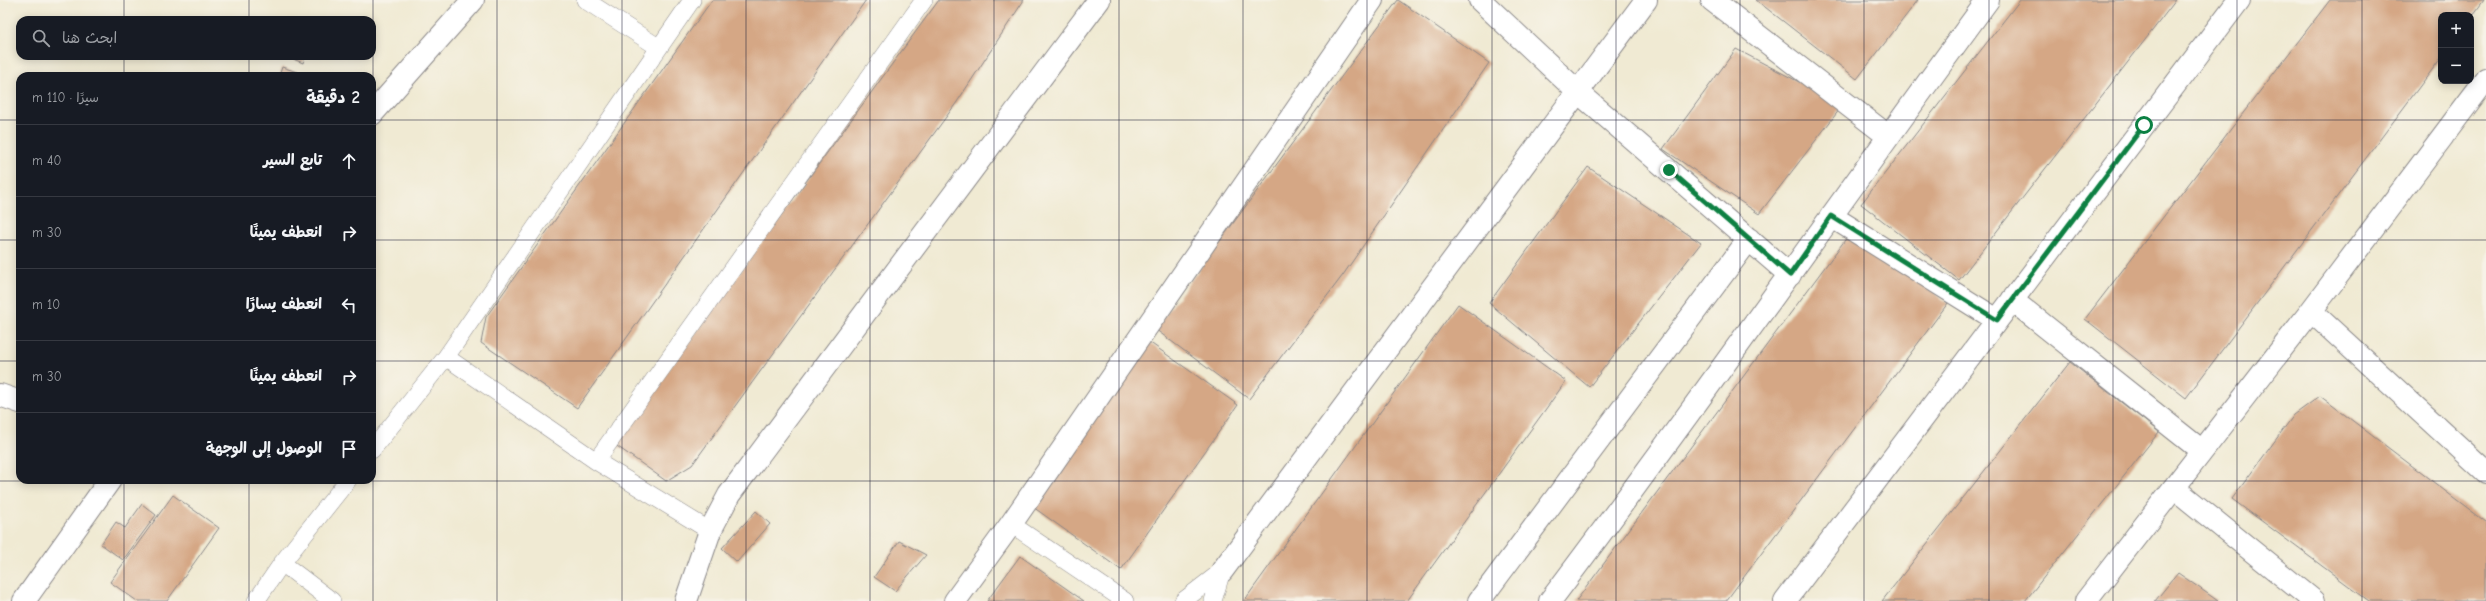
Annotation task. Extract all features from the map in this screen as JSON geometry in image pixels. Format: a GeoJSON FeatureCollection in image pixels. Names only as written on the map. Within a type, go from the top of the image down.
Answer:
{"type":"FeatureCollection","features":[{"type":"Feature","properties":{"kind":"street"},"geometry":{"type":"LineString","coordinates":[[376,109],[473,0]]}},
{"type":"Feature","properties":{"kind":"street"},"geometry":{"type":"LineString","coordinates":[[686,601],[710,531],[729,494],[778,426],[1099,0]]}},
{"type":"Feature","properties":{"kind":"street"},"geometry":{"type":"LineString","coordinates":[[955,601],[1011,524],[1372,0]]}},
{"type":"Feature","properties":{"kind":"street"},"geometry":{"type":"LineString","coordinates":[[1480,0],[1578,92],[1790,275]]}},
{"type":"Feature","properties":{"kind":"street"},"geometry":{"type":"LineString","coordinates":[[1222,571],[1646,0]]}},
{"type":"Feature","properties":{"kind":"street"},"geometry":{"type":"LineString","coordinates":[[1712,0],[1888,136]]}},
{"type":"Feature","properties":{"kind":"street"},"geometry":{"type":"LineString","coordinates":[[1550,601],[1790,275],[1888,136],[1988,0]]}},
{"type":"Feature","properties":{"kind":"street"},"geometry":{"type":"LineString","coordinates":[[1785,601],[2239,0]]}},
{"type":"Feature","properties":{"kind":"street"},"geometry":{"type":"LineString","coordinates":[[2086,601],[2311,310],[2486,80]]}},
{"type":"Feature","properties":{"kind":"street"},"geometry":{"type":"LineString","coordinates":[[1831,216],[1997,320]]}},
{"type":"Feature","properties":{"kind":"street"},"geometry":{"type":"LineString","coordinates":[[1479,601],[1749,239]]}},
{"type":"Feature","properties":{"kind":"street"},"geometry":{"type":"LineString","coordinates":[[2012,300],[2202,451]]}},
{"type":"Feature","properties":{"kind":"street"},"geometry":{"type":"LineString","coordinates":[[2311,310],[2486,472]]}},
{"type":"Feature","properties":{"kind":"street"},"geometry":{"type":"LineString","coordinates":[[0,395],[16,401]]}},
{"type":"Feature","properties":{"kind":"street"},"geometry":{"type":"LineString","coordinates":[[24,601],[107,484]]}},
{"type":"Feature","properties":{"kind":"street"},"geometry":{"type":"LineString","coordinates":[[2174,488],[2314,601]]}},
{"type":"Feature","properties":{"kind":"lane"},"geometry":{"type":"LineString","coordinates":[[585,0],[658,47]]}},
{"type":"Feature","properties":{"kind":"lane"},"geometry":{"type":"LineString","coordinates":[[376,445],[446,357],[658,47],[692,0]]}},
{"type":"Feature","properties":{"kind":"lane"},"geometry":{"type":"LineString","coordinates":[[596,461],[924,0]]}},
{"type":"Feature","properties":{"kind":"lane"},"geometry":{"type":"LineString","coordinates":[[446,357],[596,461],[710,531]]}},
{"type":"Feature","properties":{"kind":"lane"},"geometry":{"type":"LineString","coordinates":[[256,601],[282,564],[345,484]]}},
{"type":"Feature","properties":{"kind":"lane"},"geometry":{"type":"LineString","coordinates":[[1011,524],[1124,601]]}},
{"type":"Feature","properties":{"kind":"lane"},"geometry":{"type":"LineString","coordinates":[[282,564],[332,601]]}},
{"type":"Feature","properties":{"kind":"lane"},"geometry":{"type":"LineString","coordinates":[[1183,601],[1222,571]]}},
{"type":"Feature","properties":{"kind":"lane"},"geometry":{"type":"LineString","coordinates":[[1213,601],[1222,571]]}},
{"type":"Feature","properties":{"kind":"building"},"geometry":{"type":"Polygon","coordinates":[[[712,0],[866,0],[577,408],[481,343],[486,317],[712,0]]]}},
{"type":"Feature","properties":{"kind":"building"},"geometry":{"type":"Polygon","coordinates":[[[939,0],[1024,0],[957,102],[692,465],[666,481],[614,444],[939,0]]]}},
{"type":"Feature","properties":{"kind":"building"},"geometry":{"type":"Polygon","coordinates":[[[1398,0],[1489,63],[1343,275],[1249,399],[1155,329],[1398,0]]]}},
{"type":"Feature","properties":{"kind":"building"},"geometry":{"type":"Polygon","coordinates":[[[1756,0],[1918,0],[1857,79],[1756,0]]]}},
{"type":"Feature","properties":{"kind":"building"},"geometry":{"type":"Polygon","coordinates":[[[2020,0],[2176,0],[1959,280],[1861,204],[2020,0]]]}},
{"type":"Feature","properties":{"kind":"building"},"geometry":{"type":"Polygon","coordinates":[[[2330,0],[2484,0],[2474,14],[2474,12],[2438,12],[2438,62],[2186,398],[2085,319],[2330,0]]]}},
{"type":"Feature","properties":{"kind":"building"},"geometry":{"type":"Polygon","coordinates":[[[1736,49],[1843,105],[1759,214],[1663,149],[1736,49]]]}},
{"type":"Feature","properties":{"kind":"building"},"geometry":{"type":"Polygon","coordinates":[[[296,60],[304,60],[303,63],[296,60]]]}},
{"type":"Feature","properties":{"kind":"building"},"geometry":{"type":"Polygon","coordinates":[[[282,67],[297,72],[280,72],[282,67]]]}},
{"type":"Feature","properties":{"kind":"building"},"geometry":{"type":"Polygon","coordinates":[[[1588,167],[1701,243],[1589,387],[1489,303],[1588,167]]]}},
{"type":"Feature","properties":{"kind":"building"},"geometry":{"type":"Polygon","coordinates":[[[1851,232],[1948,303],[1726,601],[1576,601],[1851,232]]]}},
{"type":"Feature","properties":{"kind":"building"},"geometry":{"type":"Polygon","coordinates":[[[1458,304],[1566,381],[1407,601],[1244,601],[1458,304]]]}},
{"type":"Feature","properties":{"kind":"building"},"geometry":{"type":"Polygon","coordinates":[[[1142,337],[1238,405],[1121,570],[1033,507],[1142,337]]]}},
{"type":"Feature","properties":{"kind":"building"},"geometry":{"type":"Polygon","coordinates":[[[2070,362],[2159,432],[2025,601],[1882,601],[2070,362]]]}},
{"type":"Feature","properties":{"kind":"building"},"geometry":{"type":"Polygon","coordinates":[[[2320,396],[2486,522],[2486,601],[2369,601],[2232,499],[2294,415],[2320,396]]]}},
{"type":"Feature","properties":{"kind":"building"},"geometry":{"type":"Polygon","coordinates":[[[173,495],[219,528],[167,601],[137,601],[110,582],[173,495]]]}},
{"type":"Feature","properties":{"kind":"building"},"geometry":{"type":"Polygon","coordinates":[[[142,504],[156,515],[123,560],[101,544],[116,522],[125,528],[142,504]]]}},
{"type":"Feature","properties":{"kind":"building"},"geometry":{"type":"Polygon","coordinates":[[[756,511],[770,524],[737,562],[722,548],[756,511]]]}},
{"type":"Feature","properties":{"kind":"building"},"geometry":{"type":"Polygon","coordinates":[[[899,541],[926,555],[895,591],[874,577],[899,541]]]}},
{"type":"Feature","properties":{"kind":"building"},"geometry":{"type":"Polygon","coordinates":[[[1020,556],[1084,601],[987,601],[1020,556]]]}},
{"type":"Feature","properties":{"kind":"building"},"geometry":{"type":"Polygon","coordinates":[[[2178,573],[2218,601],[2155,601],[2178,573]]]}},
{"type":"Feature","properties":{"kind":"route"},"geometry":{"type":"LineString","coordinates":[[1669,170],[1790,275],[1831,216],[1997,320],[2144,125]]}}]}
